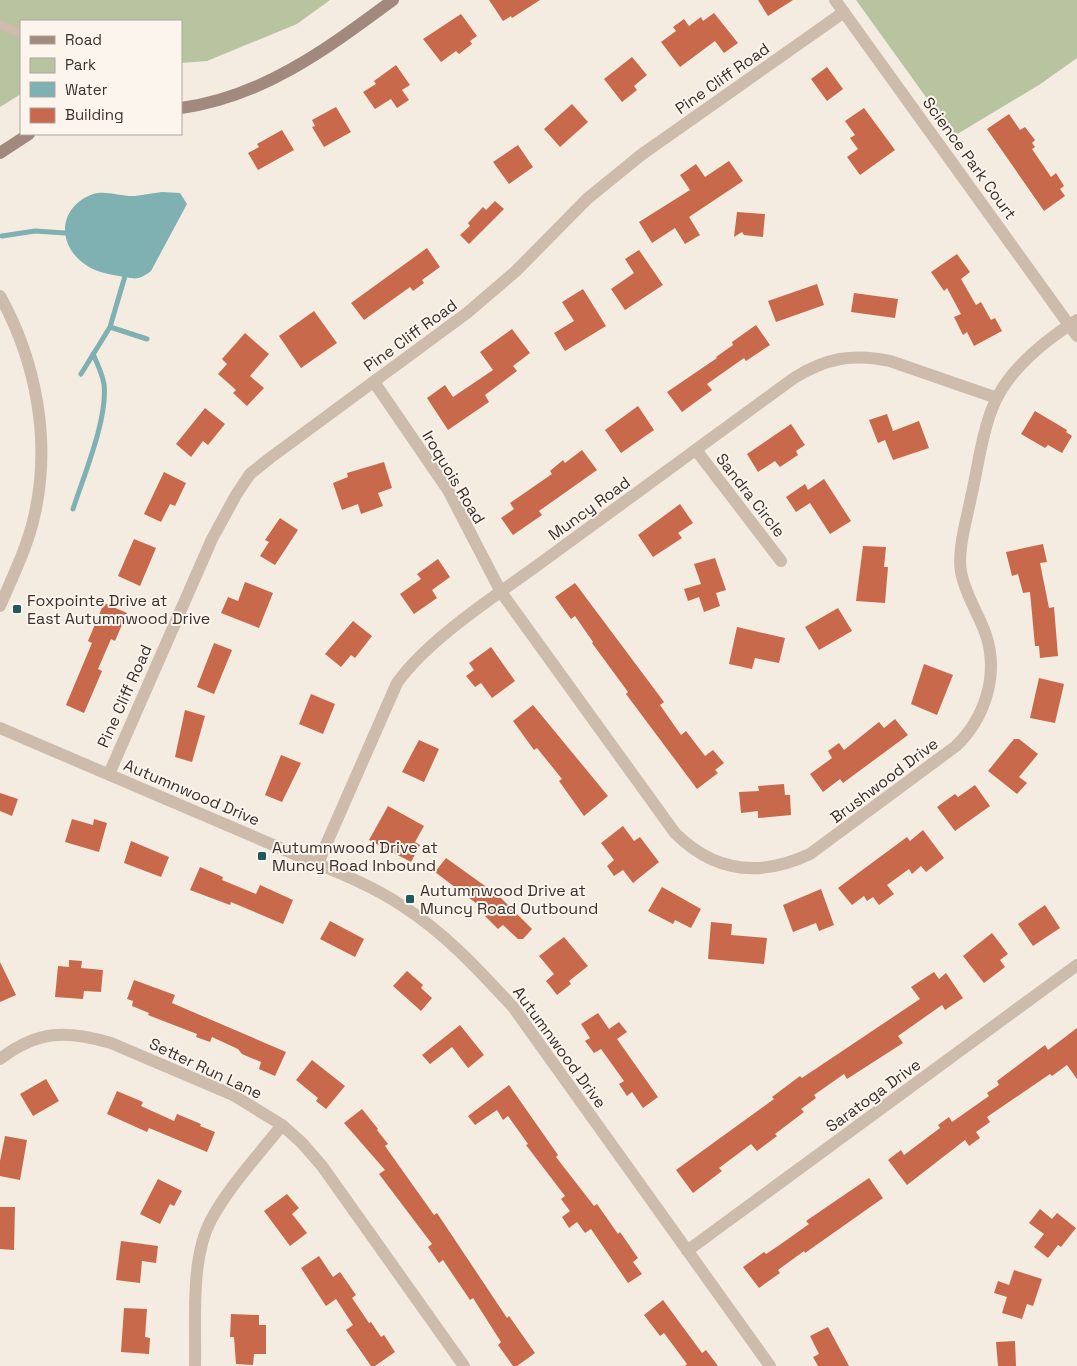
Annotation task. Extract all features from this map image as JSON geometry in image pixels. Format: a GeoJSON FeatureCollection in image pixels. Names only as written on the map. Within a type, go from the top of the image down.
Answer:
{"type":"FeatureCollection","features":[{"type":"Feature","properties":{"kind":"street"},"geometry":{"type":"LineString","coordinates":[[182,108],[223,99],[264,85],[306,62],[392,0]]}},
{"type":"Feature","properties":{"kind":"street","name":"Science Park Court"},"geometry":{"type":"LineString","coordinates":[[835,0],[1074,327]]}},
{"type":"Feature","properties":{"kind":"street","name":"Pine Cliff Road"},"geometry":{"type":"LineString","coordinates":[[109,774],[212,539],[250,474],[467,313],[516,270],[586,199],[641,155],[844,12]]}},
{"type":"Feature","properties":{"kind":"street"},"geometry":{"type":"LineString","coordinates":[[0,153],[27,135]]}},
{"type":"Feature","properties":{"kind":"street"},"geometry":{"type":"LineString","coordinates":[[0,296],[17,330],[30,368],[41,432],[35,512],[18,564],[0,606]]}},
{"type":"Feature","properties":{"kind":"street","name":"Brushwood Drive"},"geometry":{"type":"LineString","coordinates":[[501,592],[675,833],[690,848],[707,858],[726,865],[757,869],[788,864],[810,854],[956,746],[966,736],[985,703],[990,674],[990,657],[986,635],[970,602],[960,571],[965,527],[988,418],[997,398],[1011,377],[1046,342],[1074,327]]}},
{"type":"Feature","properties":{"kind":"street","name":"Muncy Road"},"geometry":{"type":"LineString","coordinates":[[318,864],[397,683],[408,668],[501,592],[794,378],[824,362],[841,357],[873,357],[890,361],[997,398]]}},
{"type":"Feature","properties":{"kind":"street","name":"Iroquois Road"},"geometry":{"type":"LineString","coordinates":[[374,382],[448,490],[501,592]]}},
{"type":"Feature","properties":{"kind":"street","name":"Sandra Circle"},"geometry":{"type":"LineString","coordinates":[[696,450],[781,561]]}},
{"type":"Feature","properties":{"kind":"street","name":"Autumnwood Drive"},"geometry":{"type":"LineString","coordinates":[[0,728],[318,864],[402,905],[463,953],[513,1007],[770,1366]]}},
{"type":"Feature","properties":{"kind":"street","name":"Saratoga Drive"},"geometry":{"type":"LineString","coordinates":[[687,1250],[1077,965]]}},
{"type":"Feature","properties":{"kind":"street","name":"Setter Run Lane"},"geometry":{"type":"LineString","coordinates":[[0,1059],[23,1044],[46,1035],[73,1034],[92,1037],[111,1043],[233,1095],[282,1125],[322,1166],[464,1366]]}},
{"type":"Feature","properties":{"kind":"street"},"geometry":{"type":"LineString","coordinates":[[195,1366],[198,1267],[205,1235],[220,1205],[282,1125]]}},
{"type":"Feature","properties":{"kind":"lane"},"geometry":{"type":"LineString","coordinates":[[0,25],[20,33]]}},
{"type":"Feature","properties":{"kind":"green space"},"geometry":{"type":"Polygon","coordinates":[[[0,0],[330,0],[297,24],[207,61],[182,63],[182,20],[20,20],[20,95],[0,107],[0,0]]]}},
{"type":"Feature","properties":{"kind":"green space"},"geometry":{"type":"Polygon","coordinates":[[[856,0],[1077,0],[1077,58],[1039,85],[954,136],[856,0]]]}},
{"type":"Feature","properties":{"kind":"water"},"geometry":{"type":"Polygon","coordinates":[[[162,192],[180,193],[187,204],[151,271],[139,278],[132,278],[98,271],[76,257],[66,237],[65,227],[67,217],[81,200],[98,193],[135,196],[162,192]]]}},
{"type":"Feature","properties":{"kind":"building"},"geometry":{"type":"Polygon","coordinates":[[[489,0],[540,0],[512,18],[511,16],[503,21],[489,0]]]}},
{"type":"Feature","properties":{"kind":"building"},"geometry":{"type":"Polygon","coordinates":[[[758,0],[793,0],[768,16],[758,0]]]}},
{"type":"Feature","properties":{"kind":"building"},"geometry":{"type":"Polygon","coordinates":[[[714,13],[738,43],[724,53],[715,41],[680,67],[661,42],[676,31],[673,27],[684,19],[689,26],[701,17],[703,21],[714,13]]]}},
{"type":"Feature","properties":{"kind":"building"},"geometry":{"type":"Polygon","coordinates":[[[461,14],[477,36],[470,41],[472,44],[459,54],[456,51],[441,62],[423,39],[461,14]]]}},
{"type":"Feature","properties":{"kind":"building"},"geometry":{"type":"Polygon","coordinates":[[[632,57],[647,75],[634,86],[637,90],[622,102],[604,79],[632,57]]]}},
{"type":"Feature","properties":{"kind":"building"},"geometry":{"type":"Polygon","coordinates":[[[396,65],[410,85],[402,90],[409,100],[397,108],[391,99],[375,109],[363,92],[376,84],[374,81],[396,65]]]}},
{"type":"Feature","properties":{"kind":"building"},"geometry":{"type":"Polygon","coordinates":[[[827,67],[843,89],[827,101],[811,79],[827,67]]]}},
{"type":"Feature","properties":{"kind":"building"},"geometry":{"type":"Polygon","coordinates":[[[572,104],[588,122],[560,147],[544,129],[572,104]]]}},
{"type":"Feature","properties":{"kind":"building"},"geometry":{"type":"Polygon","coordinates":[[[336,107],[351,132],[324,147],[312,127],[315,126],[312,120],[336,107]]]}},
{"type":"Feature","properties":{"kind":"building"},"geometry":{"type":"Polygon","coordinates":[[[864,108],[895,150],[860,175],[847,157],[858,149],[850,138],[855,135],[845,121],[864,108]]]}},
{"type":"Feature","properties":{"kind":"building"},"geometry":{"type":"Polygon","coordinates":[[[1009,114],[1020,130],[1025,127],[1035,140],[1032,143],[1035,147],[1032,149],[1051,177],[1056,173],[1064,186],[1060,189],[1065,196],[1044,211],[987,129],[1009,114]]]}},
{"type":"Feature","properties":{"kind":"building"},"geometry":{"type":"Polygon","coordinates":[[[282,130],[294,150],[258,170],[248,153],[259,147],[257,144],[282,130]]]}},
{"type":"Feature","properties":{"kind":"building"},"geometry":{"type":"Polygon","coordinates":[[[518,145],[533,167],[509,184],[493,162],[518,145]]]}},
{"type":"Feature","properties":{"kind":"building"},"geometry":{"type":"Polygon","coordinates":[[[729,161],[743,181],[689,217],[700,235],[685,244],[675,228],[652,243],[639,222],[690,190],[680,175],[696,164],[705,177],[729,161]]]}},
{"type":"Feature","properties":{"kind":"building"},"geometry":{"type":"Polygon","coordinates":[[[495,201],[504,209],[469,244],[460,235],[470,226],[468,223],[483,207],[486,210],[495,201]]]}},
{"type":"Feature","properties":{"kind":"building"},"geometry":{"type":"Polygon","coordinates":[[[737,212],[765,214],[763,237],[744,235],[742,232],[734,237],[737,212]]]}},
{"type":"Feature","properties":{"kind":"building"},"geometry":{"type":"Polygon","coordinates":[[[427,248],[440,267],[422,280],[424,283],[413,291],[410,287],[364,320],[351,303],[427,248]]]}},
{"type":"Feature","properties":{"kind":"building"},"geometry":{"type":"Polygon","coordinates":[[[639,250],[663,285],[625,310],[611,289],[634,273],[625,259],[639,250]]]}},
{"type":"Feature","properties":{"kind":"building"},"geometry":{"type":"Polygon","coordinates":[[[957,254],[970,272],[961,279],[976,305],[981,302],[991,320],[995,318],[1002,331],[974,346],[967,332],[963,335],[954,317],[961,314],[947,288],[944,291],[931,272],[957,254]]]}},
{"type":"Feature","properties":{"kind":"building"},"geometry":{"type":"Polygon","coordinates":[[[817,284],[824,305],[776,322],[768,301],[817,284]]]}},
{"type":"Feature","properties":{"kind":"building"},"geometry":{"type":"Polygon","coordinates":[[[583,289],[606,326],[565,351],[554,333],[574,321],[562,302],[583,289]]]}},
{"type":"Feature","properties":{"kind":"building"},"geometry":{"type":"Polygon","coordinates":[[[854,293],[898,299],[895,318],[851,312],[854,293]]]}},
{"type":"Feature","properties":{"kind":"building"},"geometry":{"type":"Polygon","coordinates":[[[314,311],[337,343],[301,368],[279,336],[314,311]]]}},
{"type":"Feature","properties":{"kind":"building"},"geometry":{"type":"Polygon","coordinates":[[[756,325],[770,345],[746,361],[744,358],[707,384],[712,390],[682,412],[667,392],[717,358],[733,345],[732,342],[756,325]]]}},
{"type":"Feature","properties":{"kind":"building"},"geometry":{"type":"Polygon","coordinates":[[[512,329],[530,353],[513,366],[517,371],[485,395],[489,402],[448,430],[427,398],[445,385],[453,397],[493,370],[480,352],[512,329]]]}},
{"type":"Feature","properties":{"kind":"building"},"geometry":{"type":"Polygon","coordinates":[[[245,333],[269,354],[250,376],[264,388],[247,406],[233,393],[236,390],[218,374],[227,364],[222,359],[245,333]]]}},
{"type":"Feature","properties":{"kind":"building"},"geometry":{"type":"Polygon","coordinates":[[[638,406],[654,430],[621,453],[605,430],[638,406]]]}},
{"type":"Feature","properties":{"kind":"building"},"geometry":{"type":"Polygon","coordinates":[[[205,408],[225,424],[208,445],[203,441],[191,457],[176,444],[205,408]]]}},
{"type":"Feature","properties":{"kind":"building"},"geometry":{"type":"Polygon","coordinates":[[[1035,411],[1067,430],[1066,432],[1072,436],[1062,453],[1048,445],[1045,448],[1021,434],[1035,411]]]}},
{"type":"Feature","properties":{"kind":"building"},"geometry":{"type":"Polygon","coordinates":[[[887,414],[893,431],[919,421],[929,448],[893,460],[885,440],[878,443],[869,420],[887,414]]]}},
{"type":"Feature","properties":{"kind":"building"},"geometry":{"type":"Polygon","coordinates":[[[791,424],[805,445],[796,451],[798,455],[780,467],[775,461],[758,472],[747,454],[791,424]]]}},
{"type":"Feature","properties":{"kind":"building"},"geometry":{"type":"Polygon","coordinates":[[[582,450],[597,470],[539,511],[542,515],[513,535],[501,518],[514,509],[510,503],[552,474],[550,471],[563,460],[565,463],[582,450]]]}},
{"type":"Feature","properties":{"kind":"building"},"geometry":{"type":"Polygon","coordinates":[[[384,462],[392,488],[378,493],[383,506],[361,514],[358,504],[342,510],[333,483],[348,477],[347,473],[384,462]]]}},
{"type":"Feature","properties":{"kind":"building"},"geometry":{"type":"Polygon","coordinates":[[[164,472],[186,483],[175,506],[170,504],[161,522],[144,514],[164,472]]]}},
{"type":"Feature","properties":{"kind":"building"},"geometry":{"type":"Polygon","coordinates":[[[824,479],[851,521],[830,534],[810,503],[796,512],[786,497],[805,484],[808,490],[824,479]]]}},
{"type":"Feature","properties":{"kind":"building"},"geometry":{"type":"Polygon","coordinates":[[[680,504],[693,523],[678,533],[682,538],[653,557],[638,535],[680,504]]]}},
{"type":"Feature","properties":{"kind":"building"},"geometry":{"type":"Polygon","coordinates":[[[280,518],[298,530],[275,565],[260,556],[269,542],[265,540],[280,518]]]}},
{"type":"Feature","properties":{"kind":"building"},"geometry":{"type":"Polygon","coordinates":[[[134,539],[156,548],[140,586],[118,576],[134,539]]]}},
{"type":"Feature","properties":{"kind":"building"},"geometry":{"type":"Polygon","coordinates":[[[1043,544],[1047,562],[1040,563],[1049,608],[1054,607],[1058,656],[1040,658],[1039,646],[1035,646],[1030,592],[1023,593],[1018,574],[1012,576],[1006,552],[1043,544]]]}},
{"type":"Feature","properties":{"kind":"building"},"geometry":{"type":"Polygon","coordinates":[[[863,546],[886,547],[884,567],[888,567],[885,603],[856,601],[863,546]]]}},
{"type":"Feature","properties":{"kind":"building"},"geometry":{"type":"Polygon","coordinates":[[[715,558],[726,590],[716,593],[720,606],[704,612],[699,597],[688,601],[684,589],[701,584],[694,564],[715,558]]]}},
{"type":"Feature","properties":{"kind":"building"},"geometry":{"type":"Polygon","coordinates":[[[438,559],[450,577],[432,590],[437,598],[414,614],[400,594],[421,579],[417,574],[438,559]]]}},
{"type":"Feature","properties":{"kind":"building"},"geometry":{"type":"Polygon","coordinates":[[[245,582],[273,593],[259,628],[221,613],[228,597],[238,601],[245,582]]]}},
{"type":"Feature","properties":{"kind":"building"},"geometry":{"type":"Polygon","coordinates":[[[575,583],[664,702],[660,705],[681,735],[686,731],[705,756],[713,750],[724,763],[715,770],[718,773],[697,789],[626,694],[628,692],[592,643],[575,616],[571,619],[555,597],[575,583]]]}},
{"type":"Feature","properties":{"kind":"building"},"geometry":{"type":"Polygon","coordinates":[[[104,603],[127,613],[115,641],[111,639],[98,669],[102,671],[84,713],[66,705],[92,643],[88,641],[104,603]]]}},
{"type":"Feature","properties":{"kind":"building"},"geometry":{"type":"Polygon","coordinates":[[[838,608],[852,631],[819,650],[805,627],[838,608]]]}},
{"type":"Feature","properties":{"kind":"building"},"geometry":{"type":"Polygon","coordinates":[[[353,621],[372,636],[355,658],[351,655],[341,667],[325,654],[353,621]]]}},
{"type":"Feature","properties":{"kind":"building"},"geometry":{"type":"Polygon","coordinates":[[[737,627],[785,638],[779,663],[755,658],[752,669],[729,664],[737,627]]]}},
{"type":"Feature","properties":{"kind":"building"},"geometry":{"type":"Polygon","coordinates":[[[214,643],[232,650],[214,694],[197,687],[214,643]]]}},
{"type":"Feature","properties":{"kind":"building"},"geometry":{"type":"Polygon","coordinates":[[[491,647],[515,681],[492,698],[481,683],[475,687],[466,676],[474,670],[469,663],[491,647]]]}},
{"type":"Feature","properties":{"kind":"building"},"geometry":{"type":"Polygon","coordinates":[[[924,664],[953,675],[937,715],[911,704],[924,664]]]}},
{"type":"Feature","properties":{"kind":"building"},"geometry":{"type":"Polygon","coordinates":[[[1039,678],[1064,684],[1055,723],[1030,718],[1039,678]]]}},
{"type":"Feature","properties":{"kind":"building"},"geometry":{"type":"Polygon","coordinates":[[[311,694],[335,704],[323,734],[299,724],[311,694]]]}},
{"type":"Feature","properties":{"kind":"building"},"geometry":{"type":"Polygon","coordinates":[[[533,705],[608,796],[584,816],[559,781],[562,779],[537,748],[534,750],[513,721],[533,705]]]}},
{"type":"Feature","properties":{"kind":"building"},"geometry":{"type":"Polygon","coordinates":[[[185,710],[205,716],[192,762],[175,757],[185,710]]]}},
{"type":"Feature","properties":{"kind":"building"},"geometry":{"type":"Polygon","coordinates":[[[895,719],[908,735],[843,783],[840,779],[823,792],[810,774],[832,758],[828,751],[839,743],[844,750],[879,722],[884,728],[895,719]]]}},
{"type":"Feature","properties":{"kind":"building"},"geometry":{"type":"Polygon","coordinates":[[[1014,739],[1019,739],[1038,754],[1019,777],[1027,783],[1017,794],[988,771],[1014,739]]]}},
{"type":"Feature","properties":{"kind":"building"},"geometry":{"type":"Polygon","coordinates":[[[419,740],[439,749],[424,782],[402,772],[419,740]]]}},
{"type":"Feature","properties":{"kind":"building"},"geometry":{"type":"Polygon","coordinates":[[[281,755],[301,763],[282,802],[265,795],[281,755]]]}},
{"type":"Feature","properties":{"kind":"building"},"geometry":{"type":"Polygon","coordinates":[[[784,784],[785,795],[790,795],[791,815],[758,818],[758,811],[741,813],[739,792],[759,791],[758,786],[784,784]]]}},
{"type":"Feature","properties":{"kind":"building"},"geometry":{"type":"Polygon","coordinates":[[[975,785],[990,806],[955,831],[937,807],[955,794],[958,797],[975,785]]]}},
{"type":"Feature","properties":{"kind":"building"},"geometry":{"type":"Polygon","coordinates":[[[0,793],[18,799],[12,816],[0,811],[0,793]]]}},
{"type":"Feature","properties":{"kind":"building"},"geometry":{"type":"Polygon","coordinates":[[[388,806],[424,826],[415,842],[420,845],[411,862],[369,840],[388,806]]]}},
{"type":"Feature","properties":{"kind":"building"},"geometry":{"type":"Polygon","coordinates":[[[72,819],[93,825],[94,819],[107,823],[99,852],[65,842],[72,819]]]}},
{"type":"Feature","properties":{"kind":"building"},"geometry":{"type":"Polygon","coordinates":[[[623,826],[634,841],[640,837],[659,862],[633,883],[623,870],[614,876],[607,866],[614,860],[601,843],[623,826]]]}},
{"type":"Feature","properties":{"kind":"building"},"geometry":{"type":"Polygon","coordinates":[[[923,830],[944,858],[926,872],[921,866],[912,874],[909,869],[887,885],[894,894],[879,905],[873,897],[867,901],[864,896],[852,905],[838,888],[907,837],[910,841],[923,830]]]}},
{"type":"Feature","properties":{"kind":"building"},"geometry":{"type":"Polygon","coordinates":[[[131,841],[169,857],[161,877],[124,863],[131,841]]]}},
{"type":"Feature","properties":{"kind":"building"},"geometry":{"type":"Polygon","coordinates":[[[446,858],[499,896],[532,929],[523,939],[518,939],[503,925],[498,929],[482,913],[485,910],[435,872],[446,858]]]}},
{"type":"Feature","properties":{"kind":"building"},"geometry":{"type":"Polygon","coordinates":[[[200,867],[223,877],[222,880],[256,894],[260,885],[293,900],[283,924],[231,902],[230,905],[190,890],[200,867]]]}},
{"type":"Feature","properties":{"kind":"building"},"geometry":{"type":"Polygon","coordinates":[[[662,887],[701,909],[691,928],[675,920],[673,924],[648,911],[662,887]]]}},
{"type":"Feature","properties":{"kind":"building"},"geometry":{"type":"Polygon","coordinates":[[[821,889],[834,925],[819,931],[816,923],[793,932],[783,905],[821,889]]]}},
{"type":"Feature","properties":{"kind":"building"},"geometry":{"type":"Polygon","coordinates":[[[1045,905],[1060,928],[1033,946],[1018,924],[1045,905]]]}},
{"type":"Feature","properties":{"kind":"building"},"geometry":{"type":"Polygon","coordinates":[[[330,921],[364,939],[355,957],[320,939],[330,921]]]}},
{"type":"Feature","properties":{"kind":"building"},"geometry":{"type":"Polygon","coordinates":[[[711,922],[732,924],[731,935],[767,938],[764,964],[708,959],[711,922]]]}},
{"type":"Feature","properties":{"kind":"building"},"geometry":{"type":"Polygon","coordinates":[[[992,933],[1008,954],[1000,960],[1005,967],[984,983],[963,956],[992,933]]]}},
{"type":"Feature","properties":{"kind":"building"},"geometry":{"type":"Polygon","coordinates":[[[564,937],[588,966],[569,981],[571,984],[557,995],[546,981],[554,974],[539,956],[564,937]]]}},
{"type":"Feature","properties":{"kind":"building"},"geometry":{"type":"Polygon","coordinates":[[[69,960],[82,961],[81,968],[103,970],[101,992],[84,991],[83,999],[55,997],[58,966],[69,967],[69,960]]]}},
{"type":"Feature","properties":{"kind":"building"},"geometry":{"type":"Polygon","coordinates":[[[0,962],[16,995],[0,1002],[0,962]]]}},
{"type":"Feature","properties":{"kind":"building"},"geometry":{"type":"Polygon","coordinates":[[[407,971],[423,985],[421,988],[432,998],[421,1011],[393,986],[407,971]]]}},
{"type":"Feature","properties":{"kind":"building"},"geometry":{"type":"Polygon","coordinates":[[[934,972],[939,979],[946,973],[963,998],[945,1010],[942,1005],[898,1036],[903,1043],[847,1079],[844,1074],[814,1095],[816,1098],[801,1109],[804,1112],[775,1134],[777,1136],[757,1151],[751,1144],[719,1168],[722,1171],[693,1193],[676,1170],[774,1099],[772,1097],[800,1076],[802,1078],[920,999],[911,987],[934,972]]]}},
{"type":"Feature","properties":{"kind":"building"},"geometry":{"type":"Polygon","coordinates":[[[134,980],[175,995],[172,1003],[286,1052],[275,1076],[259,1069],[261,1062],[242,1054],[238,1049],[212,1037],[210,1042],[196,1037],[197,1034],[148,1015],[149,1013],[132,1006],[133,1001],[127,999],[134,980]]]}},
{"type":"Feature","properties":{"kind":"building"},"geometry":{"type":"Polygon","coordinates":[[[598,1013],[609,1029],[619,1022],[627,1032],[617,1039],[658,1097],[643,1108],[632,1092],[627,1096],[619,1084],[624,1081],[601,1049],[594,1053],[585,1041],[590,1038],[581,1024],[598,1013]]]}},
{"type":"Feature","properties":{"kind":"building"},"geometry":{"type":"Polygon","coordinates":[[[460,1025],[484,1055],[468,1068],[452,1047],[430,1064],[422,1055],[460,1025]]]}},
{"type":"Feature","properties":{"kind":"building"},"geometry":{"type":"Polygon","coordinates":[[[1077,1028],[1077,1079],[1067,1065],[1052,1076],[1050,1074],[987,1117],[990,1122],[976,1132],[980,1138],[969,1146],[965,1140],[907,1185],[888,1160],[901,1150],[904,1155],[940,1128],[938,1125],[949,1117],[952,1122],[989,1096],[987,1093],[999,1085],[997,1081],[1045,1045],[1048,1050],[1077,1028]]]}},
{"type":"Feature","properties":{"kind":"building"},"geometry":{"type":"Polygon","coordinates":[[[312,1060],[345,1086],[326,1109],[316,1101],[318,1098],[296,1080],[312,1060]]]}},
{"type":"Feature","properties":{"kind":"building"},"geometry":{"type":"Polygon","coordinates":[[[46,1079],[59,1101],[33,1116],[20,1094],[46,1079]]]}},
{"type":"Feature","properties":{"kind":"building"},"geometry":{"type":"Polygon","coordinates":[[[509,1085],[558,1155],[556,1157],[594,1206],[597,1204],[618,1234],[620,1232],[638,1258],[633,1262],[642,1274],[628,1283],[591,1229],[585,1233],[577,1222],[569,1228],[562,1217],[570,1211],[561,1199],[565,1196],[526,1145],[528,1144],[508,1116],[503,1120],[497,1110],[475,1125],[468,1116],[509,1085]]]}},
{"type":"Feature","properties":{"kind":"building"},"geometry":{"type":"Polygon","coordinates":[[[117,1091],[143,1102],[141,1106],[174,1121],[177,1114],[215,1132],[207,1152],[149,1128],[147,1132],[107,1114],[117,1091]]]}},
{"type":"Feature","properties":{"kind":"building"},"geometry":{"type":"Polygon","coordinates":[[[362,1109],[388,1144],[385,1146],[434,1215],[437,1213],[507,1318],[509,1316],[535,1353],[517,1366],[513,1366],[498,1345],[501,1342],[473,1298],[470,1300],[443,1260],[439,1263],[428,1247],[432,1244],[379,1174],[385,1170],[344,1123],[362,1109]]]}},
{"type":"Feature","properties":{"kind":"building"},"geometry":{"type":"Polygon","coordinates":[[[5,1136],[27,1140],[20,1180],[0,1176],[0,1161],[5,1136]]]}},
{"type":"Feature","properties":{"kind":"building"},"geometry":{"type":"Polygon","coordinates":[[[869,1178],[883,1198],[805,1253],[804,1251],[778,1270],[780,1273],[759,1288],[743,1267],[764,1252],[766,1254],[781,1244],[809,1224],[806,1221],[869,1178]]]}},
{"type":"Feature","properties":{"kind":"building"},"geometry":{"type":"Polygon","coordinates":[[[158,1179],[182,1191],[174,1206],[170,1204],[160,1224],[140,1214],[158,1179]]]}},
{"type":"Feature","properties":{"kind":"building"},"geometry":{"type":"Polygon","coordinates":[[[287,1194],[299,1208],[292,1214],[307,1233],[290,1246],[264,1211],[287,1194]]]}},
{"type":"Feature","properties":{"kind":"building"},"geometry":{"type":"Polygon","coordinates":[[[0,1207],[15,1207],[14,1250],[0,1249],[0,1207]]]}},
{"type":"Feature","properties":{"kind":"building"},"geometry":{"type":"Polygon","coordinates":[[[1040,1209],[1052,1219],[1057,1213],[1076,1228],[1061,1247],[1058,1245],[1048,1258],[1034,1247],[1044,1234],[1029,1223],[1040,1209]]]}},
{"type":"Feature","properties":{"kind":"building"},"geometry":{"type":"Polygon","coordinates":[[[121,1241],[158,1246],[156,1263],[142,1261],[140,1283],[116,1280],[121,1241]]]}},
{"type":"Feature","properties":{"kind":"building"},"geometry":{"type":"Polygon","coordinates":[[[319,1256],[333,1277],[340,1272],[356,1295],[352,1298],[369,1323],[371,1322],[381,1337],[384,1335],[395,1352],[375,1366],[371,1366],[346,1330],[353,1325],[336,1299],[326,1306],[301,1268],[319,1256]]]}},
{"type":"Feature","properties":{"kind":"building"},"geometry":{"type":"Polygon","coordinates":[[[1014,1270],[1042,1279],[1033,1306],[1027,1304],[1022,1319],[1002,1313],[1007,1297],[994,1293],[998,1281],[1009,1285],[1014,1270]]]}},
{"type":"Feature","properties":{"kind":"building"},"geometry":{"type":"Polygon","coordinates":[[[663,1300],[702,1353],[706,1350],[718,1366],[685,1366],[687,1364],[664,1333],[660,1336],[644,1315],[663,1300]]]}},
{"type":"Feature","properties":{"kind":"building"},"geometry":{"type":"Polygon","coordinates":[[[124,1308],[147,1309],[145,1337],[150,1338],[149,1354],[121,1352],[124,1308]]]}},
{"type":"Feature","properties":{"kind":"building"},"geometry":{"type":"Polygon","coordinates":[[[231,1314],[259,1315],[259,1325],[266,1325],[266,1354],[254,1354],[253,1365],[236,1364],[234,1337],[230,1337],[231,1314]]]}},
{"type":"Feature","properties":{"kind":"building"},"geometry":{"type":"Polygon","coordinates":[[[828,1327],[849,1366],[818,1366],[813,1357],[819,1354],[810,1336],[828,1327]]]}},
{"type":"Feature","properties":{"kind":"building"},"geometry":{"type":"Polygon","coordinates":[[[1015,1341],[1016,1366],[998,1366],[996,1342],[1015,1341]]]}},
{"type":"Feature","properties":{"kind":"waterway"},"geometry":{"type":"LineString","coordinates":[[2,236],[35,231],[65,233]]}},
{"type":"Feature","properties":{"kind":"waterway"},"geometry":{"type":"LineString","coordinates":[[81,374],[110,327],[125,276]]}},
{"type":"Feature","properties":{"kind":"waterway"},"geometry":{"type":"LineString","coordinates":[[110,327],[147,339]]}},
{"type":"Feature","properties":{"kind":"waterway"},"geometry":{"type":"LineString","coordinates":[[73,509],[99,430],[104,398],[104,384],[93,354]]}},
{"type":"Feature","properties":{"kind":"place","name":"Foxpointe Drive at East Autumnwood Drive"},"geometry":{"type":"Point","coordinates":[17,609]}},
{"type":"Feature","properties":{"kind":"place","name":"Autumnwood Drive at Muncy Road Inbound"},"geometry":{"type":"Point","coordinates":[262,856]}},
{"type":"Feature","properties":{"kind":"place","name":"Autumnwood Drive at Muncy Road Outbound"},"geometry":{"type":"Point","coordinates":[410,899]}}]}
